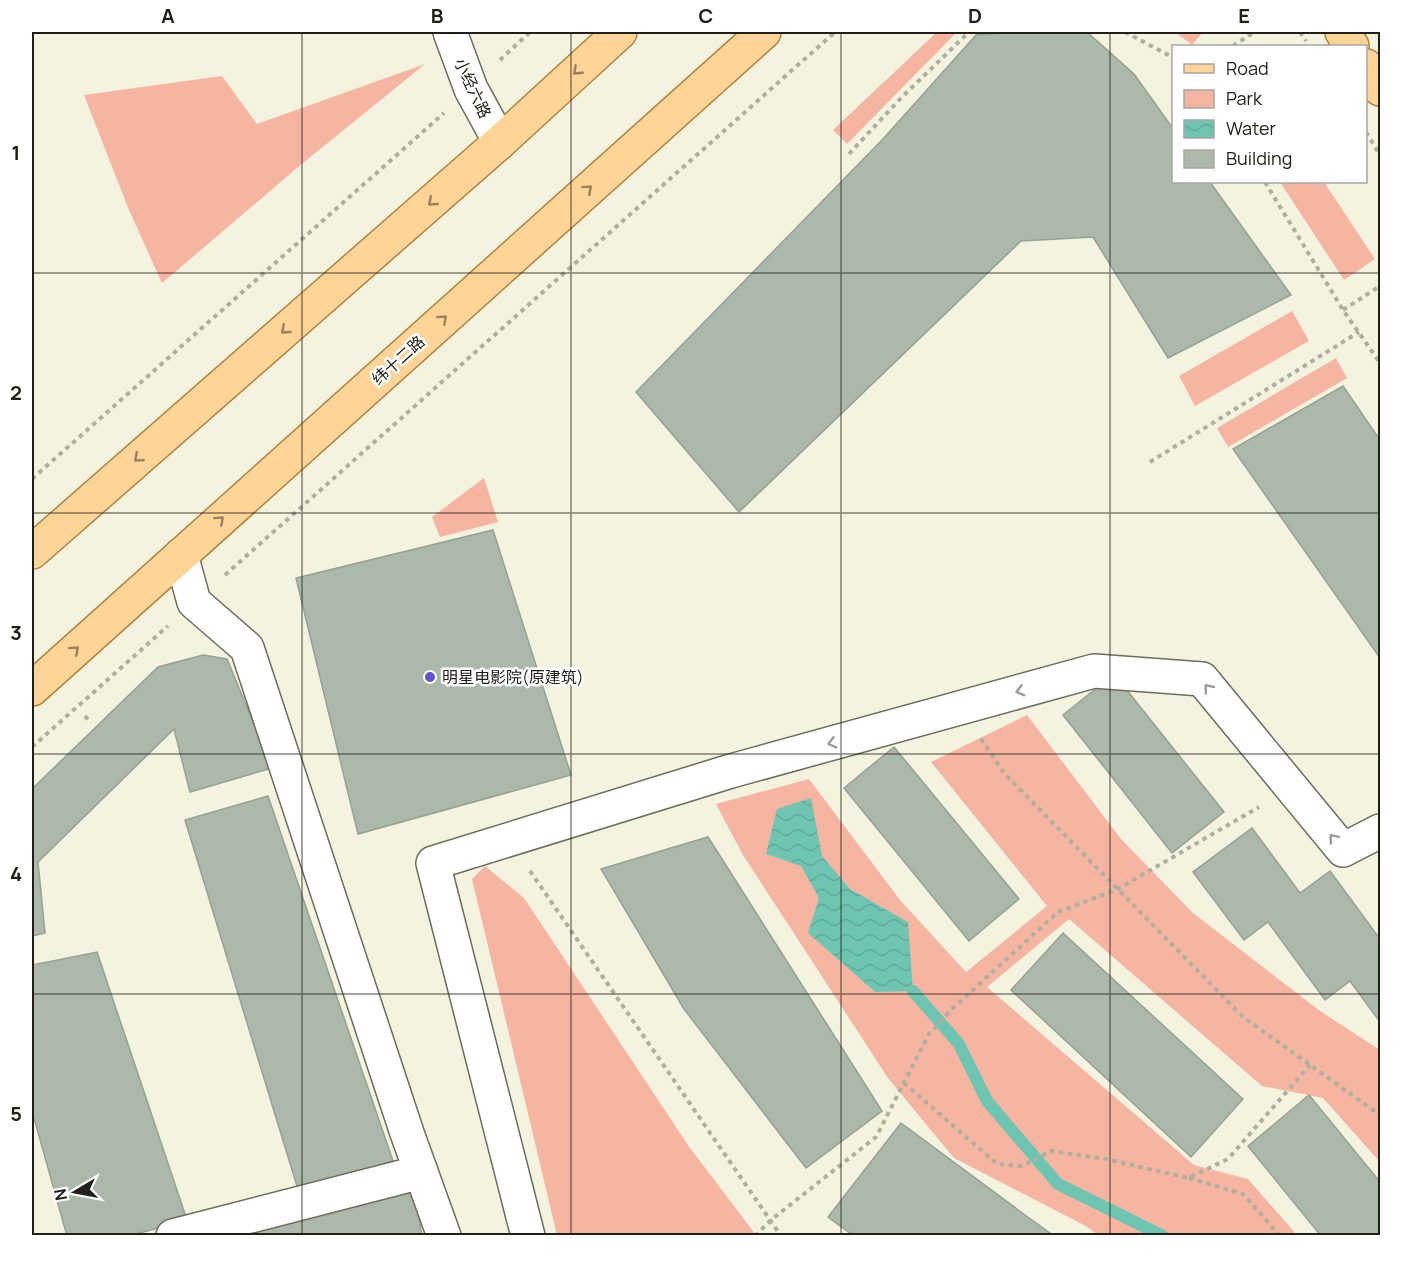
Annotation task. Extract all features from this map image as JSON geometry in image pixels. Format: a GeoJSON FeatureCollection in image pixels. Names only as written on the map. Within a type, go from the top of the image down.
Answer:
{"type":"FeatureCollection","features":[{"type":"Feature","properties":{"kind":"main road"},"geometry":{"type":"LineString","coordinates":[[32,552],[500,142],[620,32]]}},
{"type":"Feature","properties":{"kind":"main road","name":"纬十二路"},"geometry":{"type":"LineString","coordinates":[[32,689],[764,32]]}},
{"type":"Feature","properties":{"kind":"main road"},"geometry":{"type":"LineString","coordinates":[[1342,32],[1351,45]]}},
{"type":"Feature","properties":{"kind":"main road"},"geometry":{"type":"LineString","coordinates":[[1367,69],[1380,89]]}},
{"type":"Feature","properties":{"kind":"street","name":"小经六路"},"geometry":{"type":"LineString","coordinates":[[450,32],[471,89],[500,142]]}},
{"type":"Feature","properties":{"kind":"street"},"geometry":{"type":"LineString","coordinates":[[181,555],[194,602],[247,648],[444,1236]]}},
{"type":"Feature","properties":{"kind":"street"},"geometry":{"type":"LineString","coordinates":[[528,1236],[433,863],[730,771],[1094,671],[1202,679],[1343,850],[1380,831]]}},
{"type":"Feature","properties":{"kind":"street"},"geometry":{"type":"LineString","coordinates":[[173,1236],[421,1172]]}},
{"type":"Feature","properties":{"kind":"path"},"geometry":{"type":"LineString","coordinates":[[32,478],[471,89],[530,32]]}},
{"type":"Feature","properties":{"kind":"path"},"geometry":{"type":"LineString","coordinates":[[32,747],[835,32]]}},
{"type":"Feature","properties":{"kind":"path"},"geometry":{"type":"LineString","coordinates":[[849,154],[901,98],[969,32]]}},
{"type":"Feature","properties":{"kind":"path"},"geometry":{"type":"LineString","coordinates":[[1125,32],[1172,57]]}},
{"type":"Feature","properties":{"kind":"path"},"geometry":{"type":"LineString","coordinates":[[1234,45],[1254,32]]}},
{"type":"Feature","properties":{"kind":"path"},"geometry":{"type":"LineString","coordinates":[[1367,135],[1380,155]]}},
{"type":"Feature","properties":{"kind":"path"},"geometry":{"type":"LineString","coordinates":[[1266,183],[1343,310],[1380,363]]}},
{"type":"Feature","properties":{"kind":"path"},"geometry":{"type":"LineString","coordinates":[[1343,310],[1380,286]]}},
{"type":"Feature","properties":{"kind":"path"},"geometry":{"type":"LineString","coordinates":[[1150,462],[1359,332]]}},
{"type":"Feature","properties":{"kind":"path"},"geometry":{"type":"LineString","coordinates":[[960,708],[1004,772],[1243,1017],[1380,1115]]}},
{"type":"Feature","properties":{"kind":"path"},"geometry":{"type":"LineString","coordinates":[[85,716],[91,723]]}},
{"type":"Feature","properties":{"kind":"path"},"geometry":{"type":"LineString","coordinates":[[755,1236],[771,1220],[876,1137],[929,1034],[952,1008],[1058,912],[1118,889],[1291,789]]}},
{"type":"Feature","properties":{"kind":"path"},"geometry":{"type":"LineString","coordinates":[[508,840],[782,1236]]}},
{"type":"Feature","properties":{"kind":"path"},"geometry":{"type":"LineString","coordinates":[[1188,1178],[1228,1159],[1310,1065]]}},
{"type":"Feature","properties":{"kind":"path"},"geometry":{"type":"LineString","coordinates":[[904,1083],[997,1164],[1022,1166],[1052,1151],[1106,1158],[1188,1178],[1243,1194],[1280,1236]]}},
{"type":"Feature","properties":{"kind":"green space"},"geometry":{"type":"Polygon","coordinates":[[[937,32],[957,32],[847,144],[833,130],[937,32]]]}},
{"type":"Feature","properties":{"kind":"green space"},"geometry":{"type":"Polygon","coordinates":[[[1175,32],[1203,32],[1192,45],[1175,32]]]}},
{"type":"Feature","properties":{"kind":"green space"},"geometry":{"type":"Polygon","coordinates":[[[425,64],[303,163],[162,283],[129,210],[84,95],[222,76],[257,124],[425,64]]]}},
{"type":"Feature","properties":{"kind":"green space"},"geometry":{"type":"Polygon","coordinates":[[[1281,183],[1325,183],[1375,259],[1344,280],[1281,183]]]}},
{"type":"Feature","properties":{"kind":"green space"},"geometry":{"type":"Polygon","coordinates":[[[1292,311],[1309,341],[1195,406],[1179,376],[1292,311]]]}},
{"type":"Feature","properties":{"kind":"green space"},"geometry":{"type":"Polygon","coordinates":[[[1336,358],[1347,378],[1228,447],[1217,428],[1336,358]]]}},
{"type":"Feature","properties":{"kind":"green space"},"geometry":{"type":"Polygon","coordinates":[[[484,478],[498,522],[440,537],[432,517],[484,478]]]}},
{"type":"Feature","properties":{"kind":"green space"},"geometry":{"type":"Polygon","coordinates":[[[1027,715],[1121,839],[1193,913],[1320,1011],[1380,1050],[1380,1162],[1323,1098],[1262,1086],[1069,919],[987,987],[1194,1165],[1248,1179],[1297,1235],[1098,1235],[1084,1225],[954,1158],[888,1078],[743,855],[716,804],[809,779],[900,900],[966,972],[1047,906],[931,762],[1027,715]]]}},
{"type":"Feature","properties":{"kind":"green space"},"geometry":{"type":"Polygon","coordinates":[[[485,866],[524,898],[690,1148],[756,1235],[557,1235],[472,879],[485,866]]]}},
{"type":"Feature","properties":{"kind":"water"},"geometry":{"type":"Polygon","coordinates":[[[811,798],[822,856],[850,889],[908,922],[913,991],[875,992],[808,933],[819,898],[801,866],[766,854],[777,809],[811,798]]]}},
{"type":"Feature","properties":{"kind":"building"},"geometry":{"type":"Polygon","coordinates":[[[1007,32],[1087,32],[1134,74],[1172,127],[1172,183],[1211,183],[1291,295],[1168,358],[1093,237],[1021,241],[739,512],[636,392],[883,139],[976,35],[1007,32]]]}},
{"type":"Feature","properties":{"kind":"building"},"geometry":{"type":"Polygon","coordinates":[[[1343,386],[1380,440],[1380,658],[1233,449],[1343,386]]]}},
{"type":"Feature","properties":{"kind":"building","name":"明星电影院(原建筑)"},"geometry":{"type":"Polygon","coordinates":[[[493,530],[571,775],[358,834],[296,578],[493,530]]]}},
{"type":"Feature","properties":{"kind":"building"},"geometry":{"type":"Polygon","coordinates":[[[203,655],[227,659],[272,768],[190,792],[174,729],[38,862],[45,933],[32,936],[32,789],[158,667],[203,655]]]}},
{"type":"Feature","properties":{"kind":"building"},"geometry":{"type":"Polygon","coordinates":[[[1114,674],[1224,812],[1172,853],[1063,715],[1114,674]]]}},
{"type":"Feature","properties":{"kind":"building"},"geometry":{"type":"Polygon","coordinates":[[[894,747],[1019,899],[969,941],[844,788],[894,747]]]}},
{"type":"Feature","properties":{"kind":"building"},"geometry":{"type":"Polygon","coordinates":[[[268,796],[393,1161],[300,1196],[185,820],[268,796]]]}},
{"type":"Feature","properties":{"kind":"building"},"geometry":{"type":"Polygon","coordinates":[[[1252,828],[1300,893],[1330,871],[1380,939],[1380,1022],[1350,981],[1325,1000],[1268,922],[1244,940],[1193,872],[1252,828]]]}},
{"type":"Feature","properties":{"kind":"building"},"geometry":{"type":"Polygon","coordinates":[[[708,837],[882,1111],[806,1168],[684,1009],[601,869],[708,837]]]}},
{"type":"Feature","properties":{"kind":"building"},"geometry":{"type":"Polygon","coordinates":[[[1063,933],[1243,1099],[1191,1157],[1011,990],[1063,933]]]}},
{"type":"Feature","properties":{"kind":"building"},"geometry":{"type":"Polygon","coordinates":[[[97,952],[187,1220],[129,1236],[67,1236],[32,1111],[32,965],[97,952]]]}},
{"type":"Feature","properties":{"kind":"building"},"geometry":{"type":"Polygon","coordinates":[[[1309,1095],[1380,1182],[1380,1236],[1321,1236],[1248,1146],[1309,1095]]]}},
{"type":"Feature","properties":{"kind":"building"},"geometry":{"type":"Polygon","coordinates":[[[901,1123],[1054,1236],[854,1236],[828,1217],[901,1123]]]}},
{"type":"Feature","properties":{"kind":"building"},"geometry":{"type":"Polygon","coordinates":[[[413,1184],[422,1236],[211,1236],[413,1184]]]}},
{"type":"Feature","properties":{"kind":"waterway"},"geometry":{"type":"LineString","coordinates":[[913,991],[959,1044],[987,1101],[1058,1184],[1163,1236]]}},
{"type":"Feature","properties":{"kind":"place","name":"明星电影院(原建筑)"},"geometry":{"type":"Point","coordinates":[430,677]}}]}
